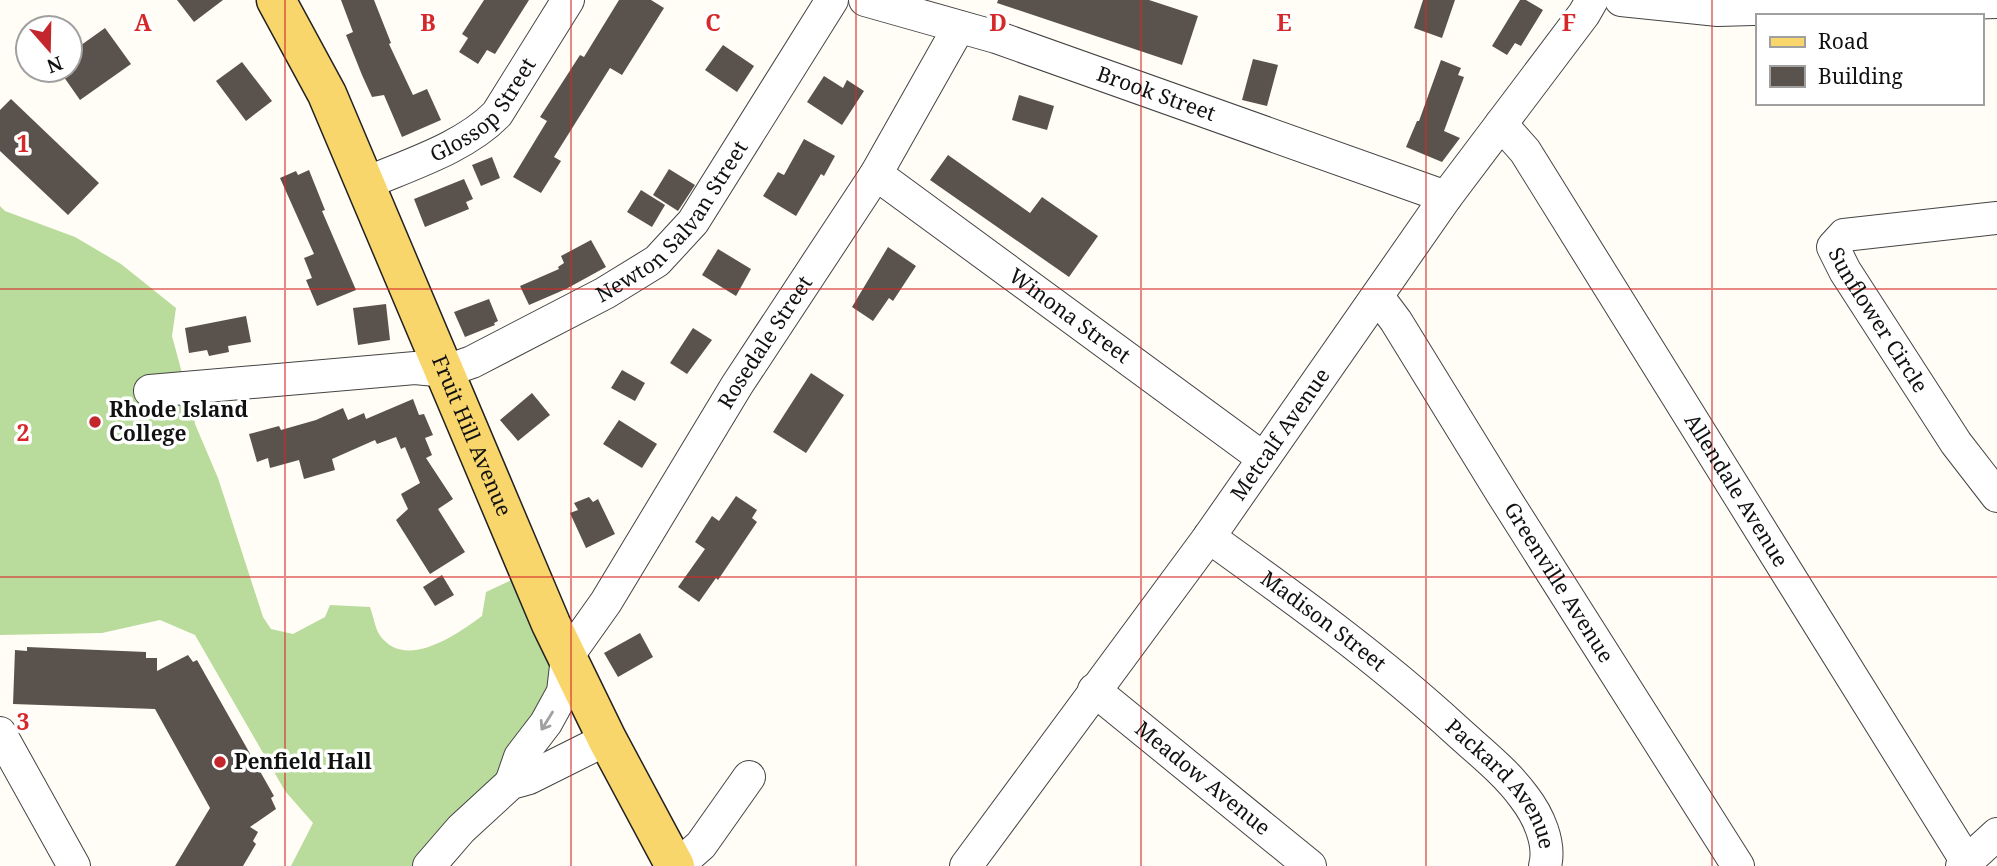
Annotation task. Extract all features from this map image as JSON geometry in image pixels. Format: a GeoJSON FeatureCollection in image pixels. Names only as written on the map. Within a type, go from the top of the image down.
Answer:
{"type":"FeatureCollection","features":[{"type":"Feature","properties":{"kind":"main road","name":"Fruit Hill Avenue"},"geometry":{"type":"LineString","coordinates":[[276,0],[327,94],[567,657],[676,866]]}},
{"type":"Feature","properties":{"kind":"street","name":"Glossop Street"},"geometry":{"type":"LineString","coordinates":[[365,184],[471,137],[486,125],[497,114],[568,0]]}},
{"type":"Feature","properties":{"kind":"street","name":"Newton Salvan Street"},"geometry":{"type":"LineString","coordinates":[[446,371],[472,362],[605,293],[657,261],[693,222],[832,0]]}},
{"type":"Feature","properties":{"kind":"street","name":"Brook Street"},"geometry":{"type":"LineString","coordinates":[[865,0],[996,37],[1446,197]]}},
{"type":"Feature","properties":{"kind":"street","name":"Metcalf Avenue"},"geometry":{"type":"LineString","coordinates":[[966,866],[1209,537],[1446,197],[1592,0]]}},
{"type":"Feature","properties":{"kind":"street"},"geometry":{"type":"LineString","coordinates":[[1620,0],[1718,10],[1997,2]]}},
{"type":"Feature","properties":{"kind":"street","name":"Rosedale Street"},"geometry":{"type":"LineString","coordinates":[[567,657],[606,603],[737,385],[876,174],[959,27]]}},
{"type":"Feature","properties":{"kind":"street","name":"Allendale Avenue"},"geometry":{"type":"LineString","coordinates":[[1501,124],[1525,151],[1964,864]]}},
{"type":"Feature","properties":{"kind":"street","name":"Winona Street"},"geometry":{"type":"LineString","coordinates":[[876,174],[1263,458]]}},
{"type":"Feature","properties":{"kind":"street","name":"Sunflower Circle"},"geometry":{"type":"LineString","coordinates":[[1997,218],[1844,235],[1833,247],[1845,271],[1956,443],[1997,496]]}},
{"type":"Feature","properties":{"kind":"street","name":"Greenville Avenue"},"geometry":{"type":"LineString","coordinates":[[1378,297],[1396,321],[1738,866]]}},
{"type":"Feature","properties":{"kind":"street"},"geometry":{"type":"LineString","coordinates":[[150,391],[415,368],[446,371]]}},
{"type":"Feature","properties":{"kind":"street","name":"Madison Street"},"geometry":{"type":"LineString","coordinates":[[1209,537],[1340,633],[1435,710]]}},
{"type":"Feature","properties":{"kind":"street"},"geometry":{"type":"LineString","coordinates":[[511,783],[520,757],[546,723],[563,692],[567,657]]}},
{"type":"Feature","properties":{"kind":"street","name":"Meadow Avenue"},"geometry":{"type":"LineString","coordinates":[[1094,690],[1310,866]]}},
{"type":"Feature","properties":{"kind":"street","name":"Packard Avenue"},"geometry":{"type":"LineString","coordinates":[[1435,710],[1496,766],[1524,797],[1544,835],[1545,866]]}},
{"type":"Feature","properties":{"kind":"street"},"geometry":{"type":"LineString","coordinates":[[0,733],[74,866]]}},
{"type":"Feature","properties":{"kind":"street"},"geometry":{"type":"LineString","coordinates":[[429,866],[461,829],[511,783],[529,778],[607,738]]}},
{"type":"Feature","properties":{"kind":"street"},"geometry":{"type":"LineString","coordinates":[[676,866],[701,845],[749,777]]}},
{"type":"Feature","properties":{"kind":"street"},"geometry":{"type":"LineString","coordinates":[[1964,864],[1997,834]]}},
{"type":"Feature","properties":{"kind":"green space","name":"Rhode Island College"},"geometry":{"type":"Polygon","coordinates":[[[0,206],[5,211],[75,237],[121,264],[176,308],[172,336],[185,384],[191,392],[195,424],[218,478],[263,617],[271,629],[293,634],[325,617],[330,605],[370,607],[379,634],[390,645],[402,650],[416,650],[445,640],[471,624],[482,616],[486,592],[524,574],[587,697],[530,755],[430,866],[291,866],[313,823],[285,791],[195,635],[160,620],[102,633],[0,635],[0,206]]]}},
{"type":"Feature","properties":{"kind":"building"},"geometry":{"type":"Polygon","coordinates":[[[177,0],[223,0],[194,22],[177,0]]]}},
{"type":"Feature","properties":{"kind":"building"},"geometry":{"type":"Polygon","coordinates":[[[341,0],[374,0],[391,43],[389,44],[413,95],[427,89],[441,120],[402,137],[384,95],[372,97],[362,75],[346,35],[353,32],[341,0]]]}},
{"type":"Feature","properties":{"kind":"building"},"geometry":{"type":"Polygon","coordinates":[[[484,0],[529,0],[495,54],[487,50],[478,64],[459,52],[468,38],[462,34],[484,0]]]}},
{"type":"Feature","properties":{"kind":"building"},"geometry":{"type":"Polygon","coordinates":[[[619,0],[651,0],[664,8],[622,75],[610,68],[554,157],[561,161],[541,193],[513,177],[547,121],[540,117],[580,55],[584,57],[619,0]]]}},
{"type":"Feature","properties":{"kind":"building"},"geometry":{"type":"Polygon","coordinates":[[[998,0],[1149,0],[1198,16],[1182,65],[997,3],[998,0]]]}},
{"type":"Feature","properties":{"kind":"building"},"geometry":{"type":"Polygon","coordinates":[[[1423,0],[1455,0],[1442,38],[1414,28],[1423,0]]]}},
{"type":"Feature","properties":{"kind":"building"},"geometry":{"type":"Polygon","coordinates":[[[1520,0],[1526,0],[1543,10],[1521,46],[1515,43],[1507,55],[1492,46],[1520,0]]]}},
{"type":"Feature","properties":{"kind":"building"},"geometry":{"type":"Polygon","coordinates":[[[105,28],[131,64],[80,100],[69,84],[84,84],[84,43],[105,28]]]}},
{"type":"Feature","properties":{"kind":"building"},"geometry":{"type":"Polygon","coordinates":[[[723,45],[754,66],[737,92],[705,70],[723,45]]]}},
{"type":"Feature","properties":{"kind":"building"},"geometry":{"type":"Polygon","coordinates":[[[1253,59],[1278,65],[1267,106],[1242,100],[1253,59]]]}},
{"type":"Feature","properties":{"kind":"building"},"geometry":{"type":"Polygon","coordinates":[[[1441,60],[1461,68],[1458,75],[1464,77],[1444,131],[1460,138],[1442,162],[1406,147],[1419,121],[1441,60]]]}},
{"type":"Feature","properties":{"kind":"building"},"geometry":{"type":"Polygon","coordinates":[[[242,62],[272,101],[246,121],[216,81],[242,62]]]}},
{"type":"Feature","properties":{"kind":"building"},"geometry":{"type":"Polygon","coordinates":[[[824,76],[843,88],[847,80],[864,91],[842,125],[807,102],[824,76]]]}},
{"type":"Feature","properties":{"kind":"building"},"geometry":{"type":"Polygon","coordinates":[[[1019,95],[1054,106],[1047,130],[1012,120],[1019,95]]]}},
{"type":"Feature","properties":{"kind":"building"},"geometry":{"type":"Polygon","coordinates":[[[11,99],[99,183],[68,215],[0,151],[0,110],[11,99]]]}},
{"type":"Feature","properties":{"kind":"building"},"geometry":{"type":"Polygon","coordinates":[[[804,139],[835,156],[796,216],[763,196],[778,172],[784,175],[804,139]]]}},
{"type":"Feature","properties":{"kind":"building"},"geometry":{"type":"Polygon","coordinates":[[[948,155],[1030,213],[1042,197],[1098,236],[1069,277],[930,180],[948,155]]]}},
{"type":"Feature","properties":{"kind":"building"},"geometry":{"type":"Polygon","coordinates":[[[492,157],[500,178],[481,186],[472,165],[492,157]]]}},
{"type":"Feature","properties":{"kind":"building"},"geometry":{"type":"Polygon","coordinates":[[[669,169],[695,185],[678,211],[653,195],[669,169]]]}},
{"type":"Feature","properties":{"kind":"building"},"geometry":{"type":"Polygon","coordinates":[[[309,170],[325,210],[322,211],[356,290],[317,306],[306,280],[312,278],[304,258],[314,254],[280,178],[296,171],[298,175],[309,170]]]}},
{"type":"Feature","properties":{"kind":"building"},"geometry":{"type":"Polygon","coordinates":[[[464,179],[473,199],[466,202],[469,209],[425,227],[414,199],[464,179]]]}},
{"type":"Feature","properties":{"kind":"building"},"geometry":{"type":"Polygon","coordinates":[[[641,190],[665,205],[652,227],[627,212],[641,190]]]}},
{"type":"Feature","properties":{"kind":"building"},"geometry":{"type":"Polygon","coordinates":[[[591,240],[606,267],[529,305],[520,286],[559,269],[564,263],[561,256],[591,240]]]}},
{"type":"Feature","properties":{"kind":"building"},"geometry":{"type":"Polygon","coordinates":[[[888,247],[916,266],[893,301],[889,298],[873,321],[852,307],[888,247]]]}},
{"type":"Feature","properties":{"kind":"building"},"geometry":{"type":"Polygon","coordinates":[[[718,249],[751,269],[736,296],[702,275],[718,249]]]}},
{"type":"Feature","properties":{"kind":"building"},"geometry":{"type":"Polygon","coordinates":[[[489,299],[498,321],[495,325],[465,337],[454,312],[489,299]]]}},
{"type":"Feature","properties":{"kind":"building"},"geometry":{"type":"Polygon","coordinates":[[[386,304],[390,340],[358,345],[353,308],[386,304]]]}},
{"type":"Feature","properties":{"kind":"building"},"geometry":{"type":"Polygon","coordinates":[[[246,316],[251,342],[228,346],[229,352],[209,356],[207,350],[189,353],[185,328],[246,316]]]}},
{"type":"Feature","properties":{"kind":"building"},"geometry":{"type":"Polygon","coordinates":[[[693,328],[712,340],[687,374],[670,363],[693,328]]]}},
{"type":"Feature","properties":{"kind":"building"},"geometry":{"type":"Polygon","coordinates":[[[622,370],[645,383],[635,401],[611,388],[622,370]]]}},
{"type":"Feature","properties":{"kind":"building"},"geometry":{"type":"Polygon","coordinates":[[[811,373],[844,395],[806,453],[773,432],[811,373]]]}},
{"type":"Feature","properties":{"kind":"building"},"geometry":{"type":"Polygon","coordinates":[[[532,393],[550,415],[518,441],[500,420],[532,393]]]}},
{"type":"Feature","properties":{"kind":"building"},"geometry":{"type":"Polygon","coordinates":[[[413,399],[419,415],[424,414],[433,435],[425,438],[432,455],[426,458],[453,499],[438,509],[465,552],[430,574],[396,520],[408,509],[401,494],[420,483],[405,447],[401,449],[396,437],[377,444],[375,440],[332,459],[335,470],[304,479],[299,460],[270,468],[268,458],[257,462],[249,434],[279,426],[281,430],[316,420],[343,408],[348,420],[364,413],[366,419],[413,399]]]}},
{"type":"Feature","properties":{"kind":"building"},"geometry":{"type":"Polygon","coordinates":[[[619,420],[657,444],[642,468],[603,444],[619,420]]]}},
{"type":"Feature","properties":{"kind":"building"},"geometry":{"type":"Polygon","coordinates":[[[736,496],[757,510],[752,518],[757,522],[718,580],[716,578],[699,602],[678,587],[705,549],[695,542],[712,516],[719,521],[736,496]]]}},
{"type":"Feature","properties":{"kind":"building"},"geometry":{"type":"Polygon","coordinates":[[[589,497],[593,502],[598,499],[615,534],[586,548],[570,513],[578,510],[574,503],[589,497]]]}},
{"type":"Feature","properties":{"kind":"building"},"geometry":{"type":"Polygon","coordinates":[[[442,575],[454,595],[435,606],[423,587],[442,575]]]}},
{"type":"Feature","properties":{"kind":"building"},"geometry":{"type":"Polygon","coordinates":[[[640,633],[653,657],[618,677],[604,653],[640,633]]]}},
{"type":"Feature","properties":{"kind":"building","name":"Penfield Hall"},"geometry":{"type":"Polygon","coordinates":[[[27,647],[146,652],[146,658],[157,658],[157,671],[188,655],[193,662],[197,660],[274,796],[271,798],[276,809],[250,827],[258,832],[253,841],[256,844],[243,866],[175,866],[210,808],[155,709],[13,704],[15,650],[27,651],[27,647]]]}},
{"type":"Feature","properties":{"kind":"place","name":"Rhode Island College"},"geometry":{"type":"Point","coordinates":[95,422]}},
{"type":"Feature","properties":{"kind":"place","name":"Penfield Hall"},"geometry":{"type":"Point","coordinates":[220,762]}}]}
